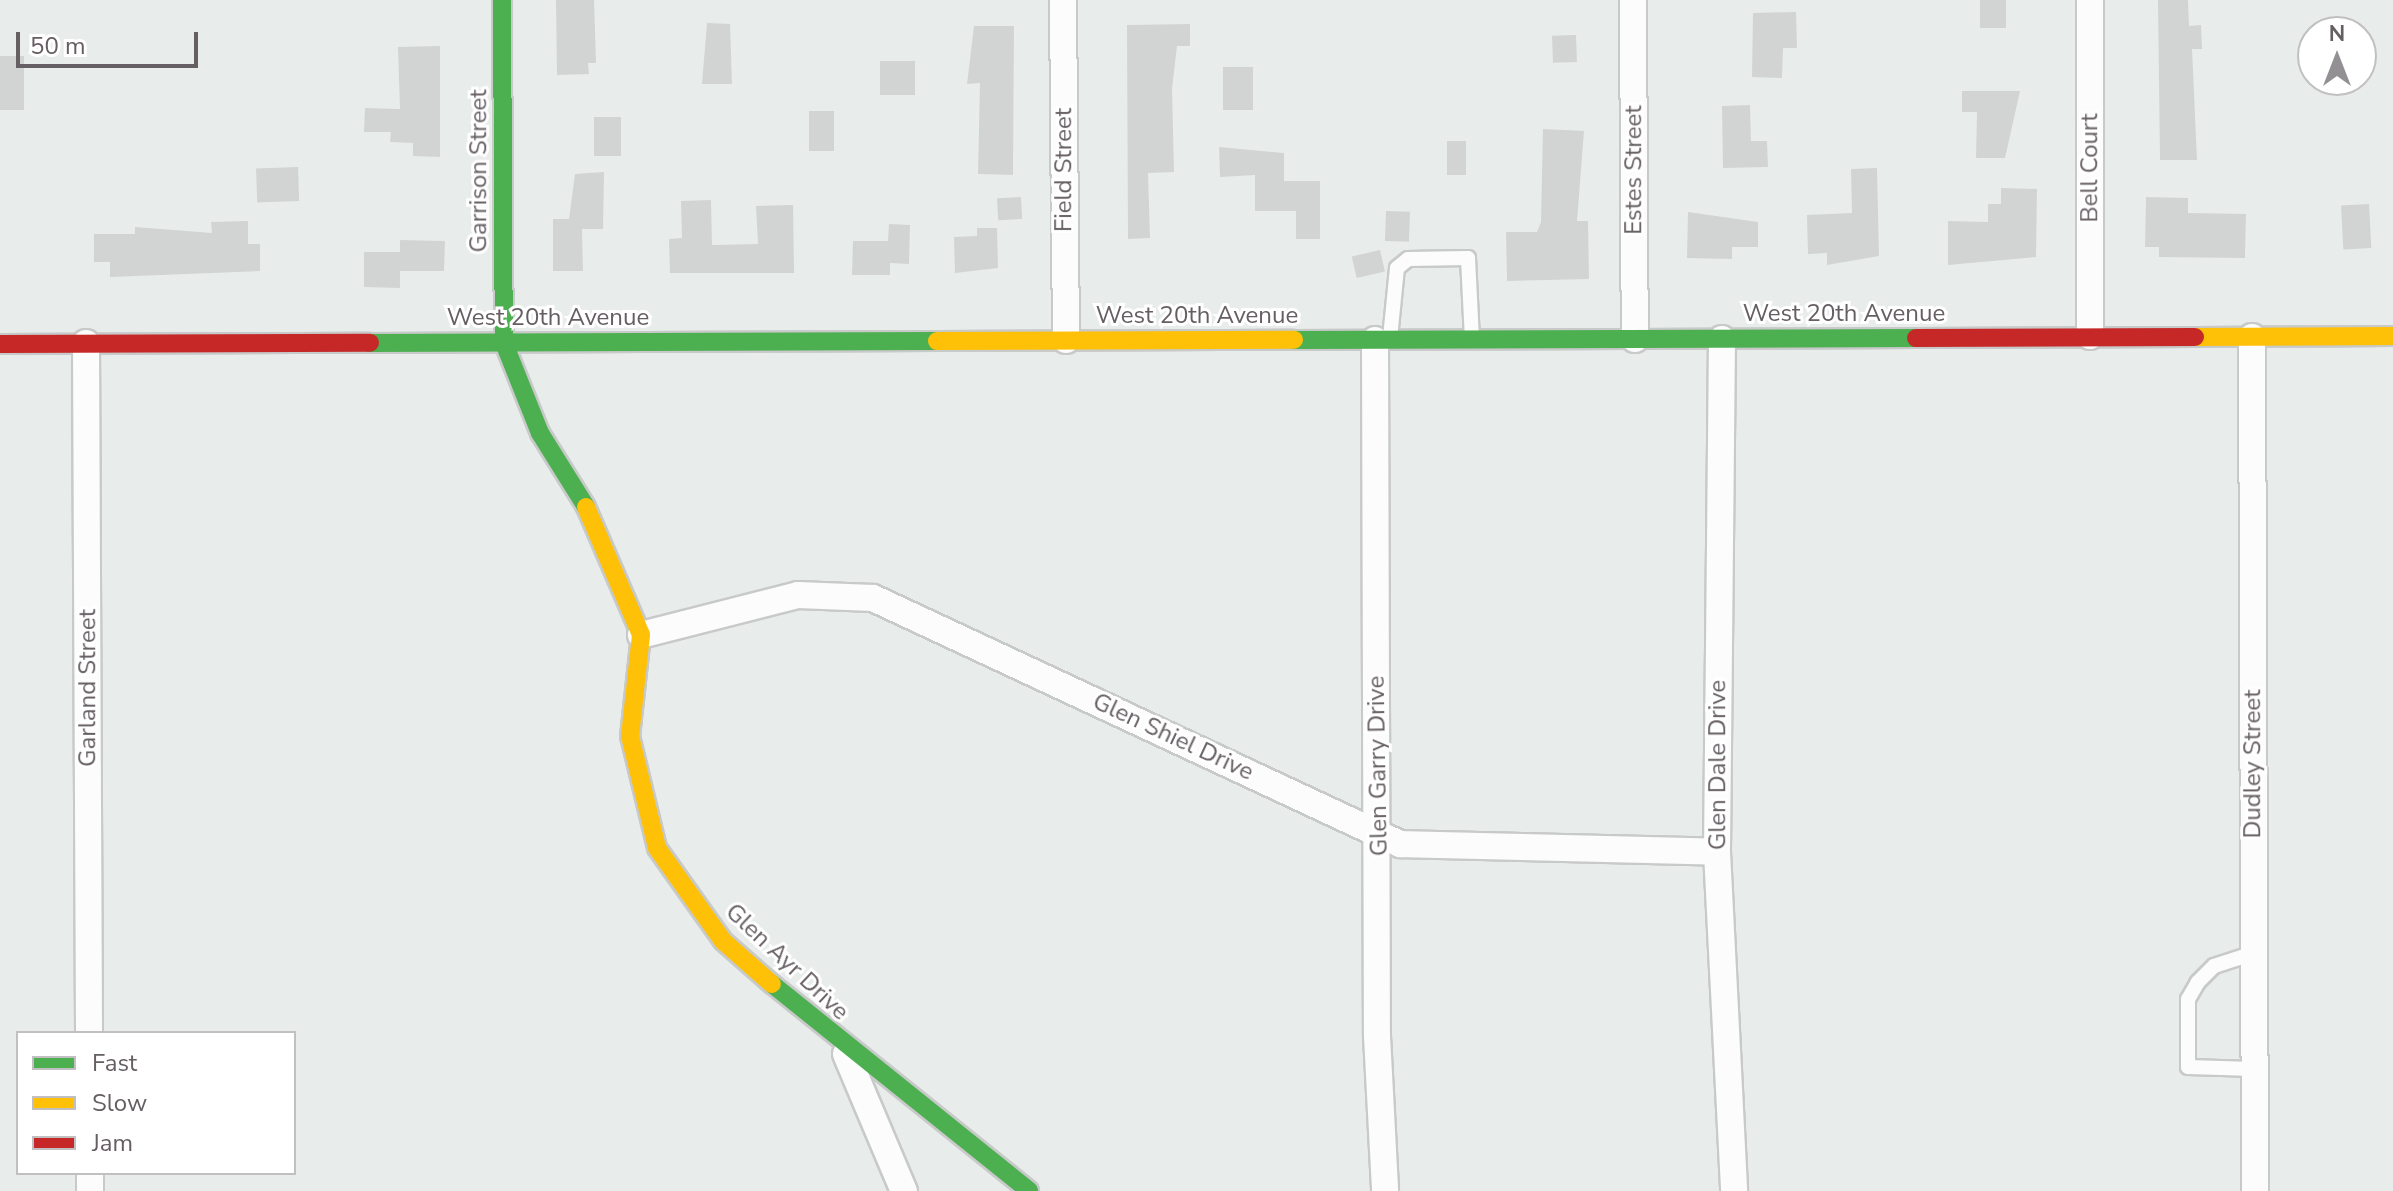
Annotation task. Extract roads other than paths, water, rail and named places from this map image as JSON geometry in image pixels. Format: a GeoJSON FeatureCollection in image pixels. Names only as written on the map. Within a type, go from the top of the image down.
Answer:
{"type":"FeatureCollection","features":[{"type":"Feature","properties":{"kind":"street","name":"Garrison Street"},"geometry":{"type":"LineString","coordinates":[[502,0],[504,343]]}},
{"type":"Feature","properties":{"kind":"street","name":"Field Street"},"geometry":{"type":"LineString","coordinates":[[1063,0],[1066,340]]}},
{"type":"Feature","properties":{"kind":"street","name":"Estes Street"},"geometry":{"type":"LineString","coordinates":[[1633,0],[1635,339]]}},
{"type":"Feature","properties":{"kind":"street","name":"Bell Court"},"geometry":{"type":"LineString","coordinates":[[2090,0],[2090,336]]}},
{"type":"Feature","properties":{"kind":"street","name":"West 20th Avenue"},"geometry":{"type":"LineString","coordinates":[[0,344],[2393,336]]}},
{"type":"Feature","properties":{"kind":"street","name":"Dudley Street"},"geometry":{"type":"LineString","coordinates":[[2252,337],[2255,1191]]}},
{"type":"Feature","properties":{"kind":"street","name":"Glen Garry Drive"},"geometry":{"type":"LineString","coordinates":[[1383,339],[1377,1036],[1385,1191]]}},
{"type":"Feature","properties":{"kind":"street","name":"Glen Dale Drive"},"geometry":{"type":"LineString","coordinates":[[1722,339],[1717,852],[1734,1191]]}},
{"type":"Feature","properties":{"kind":"street","name":"Garland Street"},"geometry":{"type":"LineString","coordinates":[[86,343],[89,1031]]}},
{"type":"Feature","properties":{"kind":"street","name":"Glen Ayr Drive"},"geometry":{"type":"LineString","coordinates":[[504,343],[540,433],[619,569],[641,635],[630,736],[657,848],[723,941],[843,1047],[1029,1191]]}},
{"type":"Feature","properties":{"kind":"street","name":"Glen Shiel Drive"},"geometry":{"type":"LineString","coordinates":[[641,635],[798,595],[873,598],[1381,836],[1459,850],[1717,852]]}},
{"type":"Feature","properties":{"kind":"street"},"geometry":{"type":"LineString","coordinates":[[843,1047],[904,1191]]}},
{"type":"Feature","properties":{"kind":"lane"},"geometry":{"type":"LineString","coordinates":[[1383,339],[1397,268],[1408,259],[1468,258],[1472,339]]}},
{"type":"Feature","properties":{"kind":"lane"},"geometry":{"type":"LineString","coordinates":[[2254,953],[2214,966],[2198,982],[2188,999],[2188,1067],[2254,1069]]}}]}
